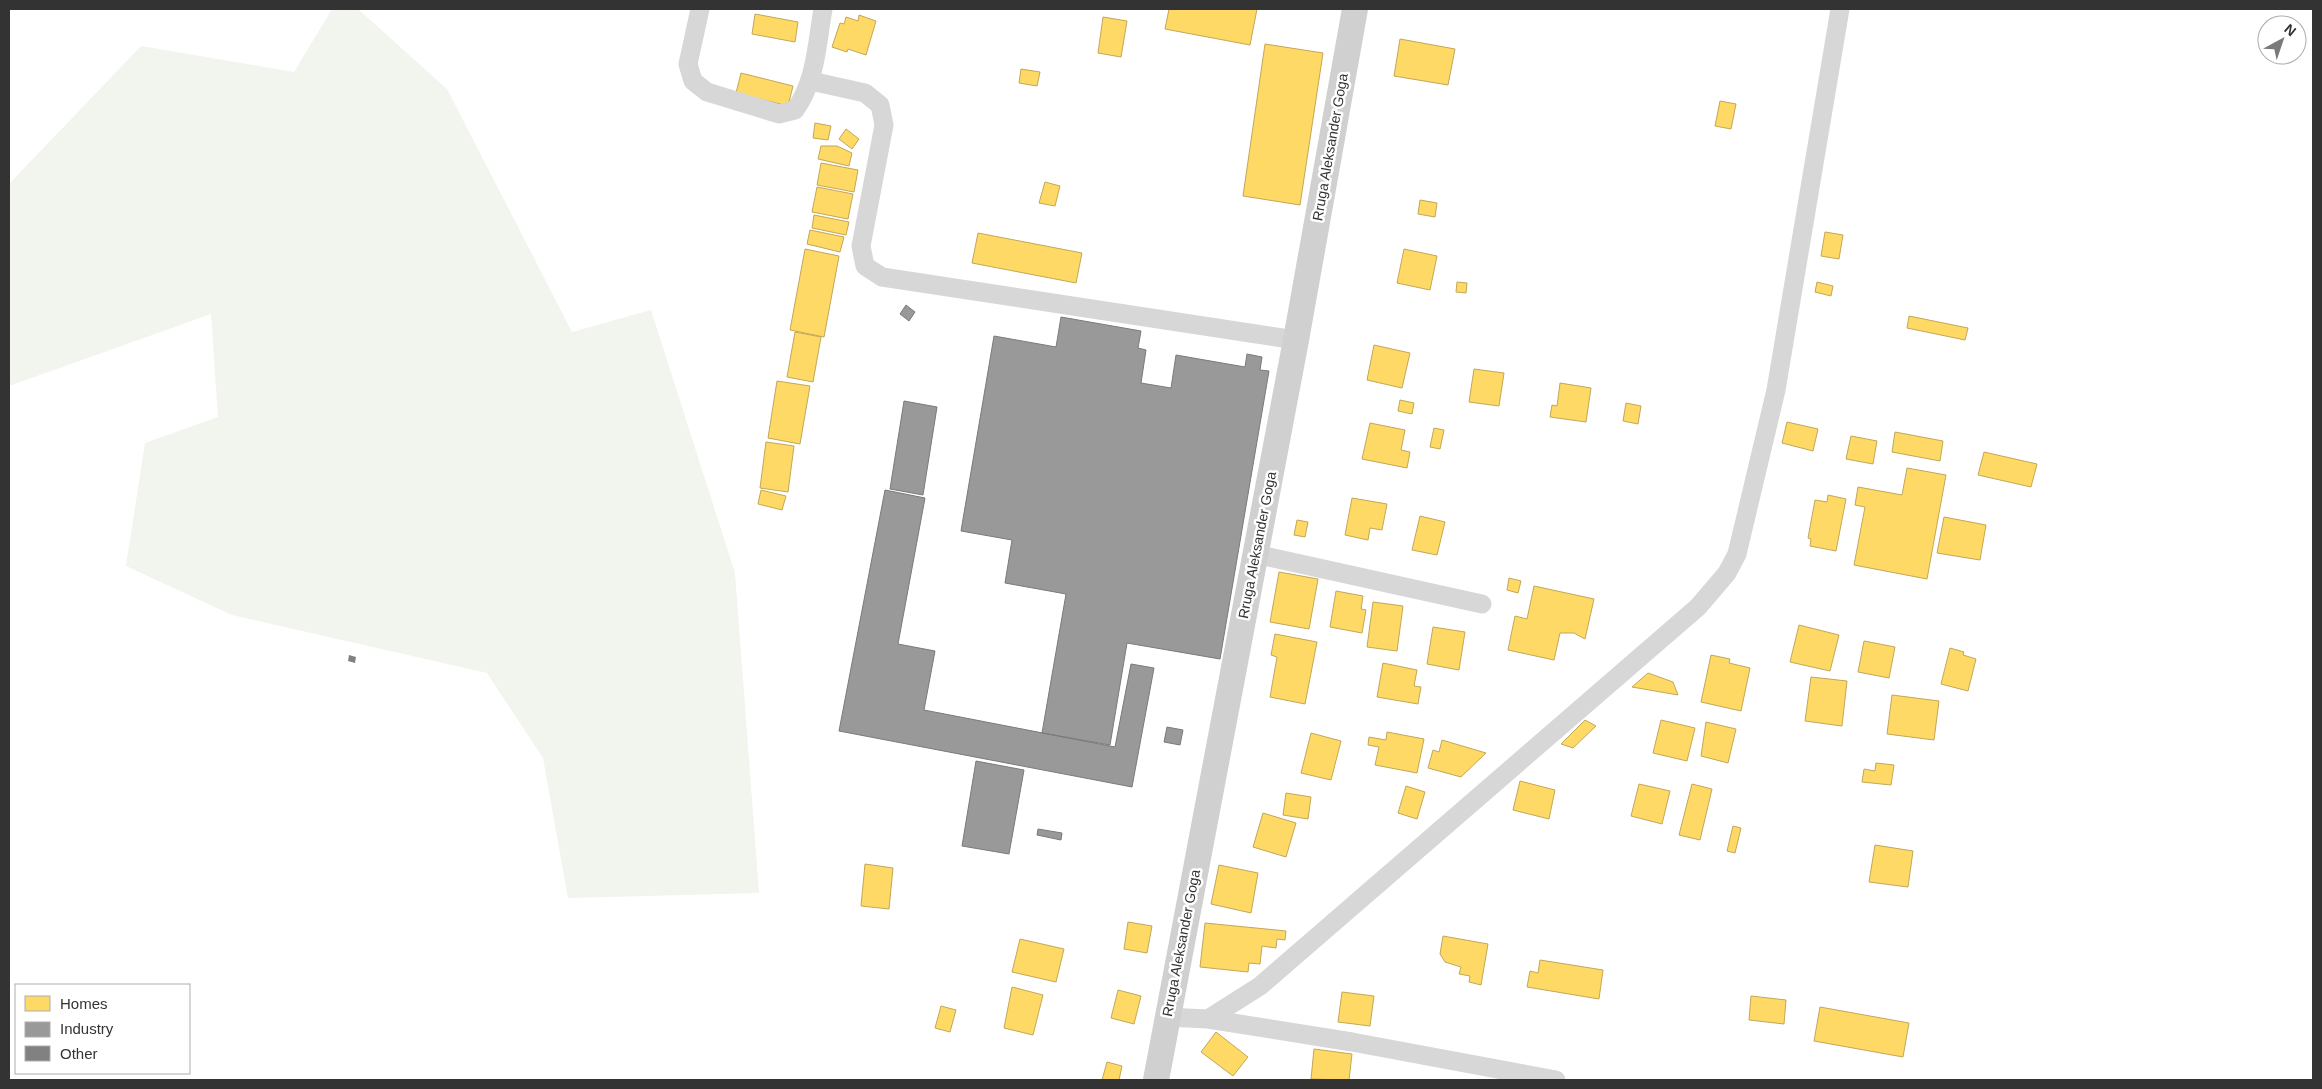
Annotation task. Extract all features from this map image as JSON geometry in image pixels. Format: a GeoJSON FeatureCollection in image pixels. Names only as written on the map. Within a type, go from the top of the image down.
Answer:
{"type":"FeatureCollection","features":[{"type":"Feature","properties":{"kind":"main road","name":"Rruga Aleksander Goga"},"geometry":{"type":"LineString","coordinates":[[1156,1080],[1166,1017],[1296,340],[1355,9]]}},
{"type":"Feature","properties":{"kind":"street"},"geometry":{"type":"LineString","coordinates":[[700,9],[688,64],[693,81],[707,92],[779,114],[796,110],[806,96],[811,81],[823,9]]}},
{"type":"Feature","properties":{"kind":"street"},"geometry":{"type":"LineString","coordinates":[[1208,1019],[1260,986],[1698,607],[1727,573],[1738,554],[1776,390],[1840,9]]}},
{"type":"Feature","properties":{"kind":"street"},"geometry":{"type":"LineString","coordinates":[[811,81],[865,93],[880,105],[884,125],[861,246],[865,266],[882,276],[1296,340]]}},
{"type":"Feature","properties":{"kind":"street"},"geometry":{"type":"LineString","coordinates":[[1255,554],[1482,604]]}},
{"type":"Feature","properties":{"kind":"street"},"geometry":{"type":"LineString","coordinates":[[1166,1017],[1208,1019],[1352,1042],[1556,1080]]}},
{"type":"Feature","properties":{"kind":"shaded area"},"geometry":{"type":"Polygon","coordinates":[[[332,9],[358,9],[447,89],[572,332],[651,310],[735,573],[759,893],[568,898],[543,758],[487,673],[232,615],[126,566],[145,443],[218,417],[211,314],[9,386],[9,184],[141,46],[294,72],[332,9]]]}},
{"type":"Feature","properties":{"kind":"building: Homes"},"geometry":{"type":"Polygon","coordinates":[[[1169,9],[1257,9],[1250,45],[1165,29],[1169,9]]]}},
{"type":"Feature","properties":{"kind":"building: Homes"},"geometry":{"type":"Polygon","coordinates":[[[755,14],[798,22],[795,42],[752,34],[755,14]]]}},
{"type":"Feature","properties":{"kind":"building: Homes"},"geometry":{"type":"Polygon","coordinates":[[[859,15],[876,21],[866,55],[848,49],[847,52],[832,47],[840,23],[844,24],[846,17],[858,21],[859,15]]]}},
{"type":"Feature","properties":{"kind":"building: Homes"},"geometry":{"type":"Polygon","coordinates":[[[1103,17],[1127,21],[1121,57],[1098,53],[1103,17]]]}},
{"type":"Feature","properties":{"kind":"building: Homes"},"geometry":{"type":"Polygon","coordinates":[[[1400,39],[1455,49],[1448,85],[1394,76],[1400,39]]]}},
{"type":"Feature","properties":{"kind":"building: Homes"},"geometry":{"type":"Polygon","coordinates":[[[1265,44],[1323,53],[1300,205],[1243,196],[1265,44]]]}},
{"type":"Feature","properties":{"kind":"building: Homes"},"geometry":{"type":"Polygon","coordinates":[[[1021,69],[1040,72],[1037,86],[1019,83],[1021,69]]]}},
{"type":"Feature","properties":{"kind":"building: Homes"},"geometry":{"type":"Polygon","coordinates":[[[741,73],[793,86],[788,106],[736,93],[741,73]]]}},
{"type":"Feature","properties":{"kind":"building: Homes"},"geometry":{"type":"Polygon","coordinates":[[[1720,101],[1736,104],[1731,129],[1715,126],[1720,101]]]}},
{"type":"Feature","properties":{"kind":"building: Homes"},"geometry":{"type":"Polygon","coordinates":[[[815,123],[831,126],[828,140],[813,138],[815,123]]]}},
{"type":"Feature","properties":{"kind":"building: Homes"},"geometry":{"type":"Polygon","coordinates":[[[846,129],[859,139],[852,149],[839,139],[846,129]]]}},
{"type":"Feature","properties":{"kind":"building: Homes"},"geometry":{"type":"Polygon","coordinates":[[[821,146],[837,146],[852,153],[849,166],[818,159],[821,146]]]}},
{"type":"Feature","properties":{"kind":"building: Homes"},"geometry":{"type":"Polygon","coordinates":[[[821,163],[858,170],[854,192],[817,185],[821,163]]]}},
{"type":"Feature","properties":{"kind":"building: Homes"},"geometry":{"type":"Polygon","coordinates":[[[1045,182],[1060,186],[1055,206],[1039,203],[1045,182]]]}},
{"type":"Feature","properties":{"kind":"building: Homes"},"geometry":{"type":"Polygon","coordinates":[[[817,187],[853,194],[848,219],[812,212],[817,187]]]}},
{"type":"Feature","properties":{"kind":"building: Homes"},"geometry":{"type":"Polygon","coordinates":[[[1420,200],[1437,203],[1435,217],[1418,214],[1420,200]]]}},
{"type":"Feature","properties":{"kind":"building: Homes"},"geometry":{"type":"Polygon","coordinates":[[[814,215],[849,222],[846,235],[812,228],[814,215]]]}},
{"type":"Feature","properties":{"kind":"building: Homes"},"geometry":{"type":"Polygon","coordinates":[[[810,230],[844,237],[840,252],[807,244],[810,230]]]}},
{"type":"Feature","properties":{"kind":"building: Homes"},"geometry":{"type":"Polygon","coordinates":[[[1825,232],[1843,235],[1839,259],[1821,256],[1825,232]]]}},
{"type":"Feature","properties":{"kind":"building: Homes"},"geometry":{"type":"Polygon","coordinates":[[[978,233],[1082,253],[1076,283],[972,263],[978,233]]]}},
{"type":"Feature","properties":{"kind":"building: Homes"},"geometry":{"type":"Polygon","coordinates":[[[805,249],[839,256],[824,337],[790,330],[805,249]]]}},
{"type":"Feature","properties":{"kind":"building: Homes"},"geometry":{"type":"Polygon","coordinates":[[[1404,249],[1437,256],[1430,290],[1397,283],[1404,249]]]}},
{"type":"Feature","properties":{"kind":"building: Homes"},"geometry":{"type":"Polygon","coordinates":[[[1457,282],[1467,283],[1466,293],[1456,292],[1457,282]]]}},
{"type":"Feature","properties":{"kind":"building: Homes"},"geometry":{"type":"Polygon","coordinates":[[[1817,282],[1833,286],[1831,296],[1815,292],[1817,282]]]}},
{"type":"Feature","properties":{"kind":"building: Homes"},"geometry":{"type":"Polygon","coordinates":[[[1909,316],[1968,328],[1965,340],[1907,328],[1909,316]]]}},
{"type":"Feature","properties":{"kind":"building: Homes"},"geometry":{"type":"Polygon","coordinates":[[[795,332],[821,337],[813,382],[787,377],[795,332]]]}},
{"type":"Feature","properties":{"kind":"building: Homes"},"geometry":{"type":"Polygon","coordinates":[[[1374,345],[1410,353],[1402,388],[1367,380],[1374,345]]]}},
{"type":"Feature","properties":{"kind":"building: Homes"},"geometry":{"type":"Polygon","coordinates":[[[1474,369],[1504,373],[1499,406],[1469,402],[1474,369]]]}},
{"type":"Feature","properties":{"kind":"building: Homes"},"geometry":{"type":"Polygon","coordinates":[[[777,381],[810,386],[800,444],[768,438],[777,381]]]}},
{"type":"Feature","properties":{"kind":"building: Homes"},"geometry":{"type":"Polygon","coordinates":[[[1560,383],[1591,388],[1586,422],[1550,417],[1552,405],[1557,406],[1560,383]]]}},
{"type":"Feature","properties":{"kind":"building: Homes"},"geometry":{"type":"Polygon","coordinates":[[[1400,400],[1414,403],[1412,414],[1398,411],[1400,400]]]}},
{"type":"Feature","properties":{"kind":"building: Homes"},"geometry":{"type":"Polygon","coordinates":[[[1626,403],[1641,406],[1638,424],[1623,421],[1626,403]]]}},
{"type":"Feature","properties":{"kind":"building: Homes"},"geometry":{"type":"Polygon","coordinates":[[[1787,422],[1818,429],[1813,451],[1782,443],[1787,422]]]}},
{"type":"Feature","properties":{"kind":"building: Homes"},"geometry":{"type":"Polygon","coordinates":[[[1370,423],[1405,430],[1401,450],[1410,452],[1407,468],[1362,459],[1370,423]]]}},
{"type":"Feature","properties":{"kind":"building: Homes"},"geometry":{"type":"Polygon","coordinates":[[[1434,428],[1444,430],[1440,449],[1430,447],[1434,428]]]}},
{"type":"Feature","properties":{"kind":"building: Homes"},"geometry":{"type":"Polygon","coordinates":[[[1895,432],[1943,441],[1940,461],[1892,452],[1895,432]]]}},
{"type":"Feature","properties":{"kind":"building: Homes"},"geometry":{"type":"Polygon","coordinates":[[[1851,436],[1877,441],[1873,464],[1846,459],[1851,436]]]}},
{"type":"Feature","properties":{"kind":"building: Homes"},"geometry":{"type":"Polygon","coordinates":[[[766,442],[794,446],[788,492],[760,488],[766,442]]]}},
{"type":"Feature","properties":{"kind":"building: Homes"},"geometry":{"type":"Polygon","coordinates":[[[1984,452],[2037,464],[2031,487],[1978,475],[1984,452]]]}},
{"type":"Feature","properties":{"kind":"building: Homes"},"geometry":{"type":"Polygon","coordinates":[[[1907,468],[1946,475],[1927,579],[1854,565],[1865,507],[1855,505],[1858,487],[1902,495],[1907,468]]]}},
{"type":"Feature","properties":{"kind":"building: Homes"},"geometry":{"type":"Polygon","coordinates":[[[761,490],[786,496],[782,510],[758,504],[761,490]]]}},
{"type":"Feature","properties":{"kind":"building: Homes"},"geometry":{"type":"Polygon","coordinates":[[[1828,495],[1846,499],[1836,551],[1810,546],[1811,539],[1808,538],[1815,500],[1827,502],[1828,495]]]}},
{"type":"Feature","properties":{"kind":"building: Homes"},"geometry":{"type":"Polygon","coordinates":[[[1352,498],[1387,504],[1382,530],[1370,528],[1368,540],[1345,535],[1352,498]]]}},
{"type":"Feature","properties":{"kind":"building: Homes"},"geometry":{"type":"Polygon","coordinates":[[[1420,516],[1445,522],[1437,555],[1412,550],[1420,516]]]}},
{"type":"Feature","properties":{"kind":"building: Homes"},"geometry":{"type":"Polygon","coordinates":[[[1944,517],[1986,525],[1980,560],[1937,553],[1944,517]]]}},
{"type":"Feature","properties":{"kind":"building: Homes"},"geometry":{"type":"Polygon","coordinates":[[[1297,520],[1308,522],[1305,537],[1294,535],[1297,520]]]}},
{"type":"Feature","properties":{"kind":"building: Homes"},"geometry":{"type":"Polygon","coordinates":[[[1279,572],[1318,579],[1309,629],[1270,622],[1279,572]]]}},
{"type":"Feature","properties":{"kind":"building: Homes"},"geometry":{"type":"Polygon","coordinates":[[[1509,578],[1521,581],[1518,593],[1507,590],[1509,578]]]}},
{"type":"Feature","properties":{"kind":"building: Homes"},"geometry":{"type":"Polygon","coordinates":[[[1534,586],[1594,599],[1585,639],[1574,633],[1560,633],[1554,660],[1508,650],[1515,616],[1527,619],[1534,586]]]}},
{"type":"Feature","properties":{"kind":"building: Homes"},"geometry":{"type":"Polygon","coordinates":[[[1336,591],[1363,596],[1361,609],[1366,610],[1362,633],[1330,627],[1336,591]]]}},
{"type":"Feature","properties":{"kind":"building: Homes"},"geometry":{"type":"Polygon","coordinates":[[[1373,602],[1403,606],[1397,651],[1367,647],[1373,602]]]}},
{"type":"Feature","properties":{"kind":"building: Homes"},"geometry":{"type":"Polygon","coordinates":[[[1799,625],[1839,635],[1830,671],[1790,662],[1799,625]]]}},
{"type":"Feature","properties":{"kind":"building: Homes"},"geometry":{"type":"Polygon","coordinates":[[[1433,627],[1465,632],[1459,670],[1427,664],[1433,627]]]}},
{"type":"Feature","properties":{"kind":"building: Homes"},"geometry":{"type":"Polygon","coordinates":[[[1275,634],[1317,642],[1305,704],[1270,697],[1277,657],[1271,655],[1275,634]]]}},
{"type":"Feature","properties":{"kind":"building: Homes"},"geometry":{"type":"Polygon","coordinates":[[[1864,641],[1895,647],[1889,678],[1858,672],[1864,641]]]}},
{"type":"Feature","properties":{"kind":"building: Homes"},"geometry":{"type":"Polygon","coordinates":[[[1950,648],[1964,652],[1963,655],[1976,659],[1968,691],[1941,684],[1950,648]]]}},
{"type":"Feature","properties":{"kind":"building: Homes"},"geometry":{"type":"Polygon","coordinates":[[[1711,655],[1730,659],[1729,663],[1750,668],[1741,711],[1701,702],[1711,655]]]}},
{"type":"Feature","properties":{"kind":"building: Homes"},"geometry":{"type":"Polygon","coordinates":[[[1383,663],[1417,670],[1414,686],[1421,687],[1418,704],[1377,697],[1383,663]]]}},
{"type":"Feature","properties":{"kind":"building: Homes"},"geometry":{"type":"Polygon","coordinates":[[[1648,673],[1673,682],[1678,695],[1632,687],[1648,673]]]}},
{"type":"Feature","properties":{"kind":"building: Homes"},"geometry":{"type":"Polygon","coordinates":[[[1811,677],[1847,681],[1842,726],[1805,721],[1811,677]]]}},
{"type":"Feature","properties":{"kind":"building: Homes"},"geometry":{"type":"Polygon","coordinates":[[[1892,695],[1939,701],[1934,740],[1887,734],[1892,695]]]}},
{"type":"Feature","properties":{"kind":"building: Homes"},"geometry":{"type":"Polygon","coordinates":[[[1585,720],[1596,726],[1573,748],[1561,744],[1585,720]]]}},
{"type":"Feature","properties":{"kind":"building: Homes"},"geometry":{"type":"Polygon","coordinates":[[[1661,720],[1695,728],[1687,761],[1653,753],[1661,720]]]}},
{"type":"Feature","properties":{"kind":"building: Homes"},"geometry":{"type":"Polygon","coordinates":[[[1706,722],[1736,729],[1728,763],[1701,756],[1706,722]]]}},
{"type":"Feature","properties":{"kind":"building: Homes"},"geometry":{"type":"Polygon","coordinates":[[[1387,732],[1424,739],[1417,773],[1375,765],[1379,747],[1368,745],[1369,737],[1386,740],[1387,732]]]}},
{"type":"Feature","properties":{"kind":"building: Homes"},"geometry":{"type":"Polygon","coordinates":[[[1311,733],[1341,741],[1331,780],[1301,773],[1311,733]]]}},
{"type":"Feature","properties":{"kind":"building: Homes"},"geometry":{"type":"Polygon","coordinates":[[[1442,740],[1486,753],[1461,777],[1428,768],[1433,750],[1439,752],[1442,740]]]}},
{"type":"Feature","properties":{"kind":"building: Homes"},"geometry":{"type":"Polygon","coordinates":[[[1876,763],[1894,765],[1891,785],[1862,782],[1864,769],[1875,771],[1876,763]]]}},
{"type":"Feature","properties":{"kind":"building: Homes"},"geometry":{"type":"Polygon","coordinates":[[[1520,781],[1555,790],[1549,819],[1513,810],[1520,781]]]}},
{"type":"Feature","properties":{"kind":"building: Homes"},"geometry":{"type":"Polygon","coordinates":[[[1639,784],[1670,791],[1662,824],[1631,816],[1639,784]]]}},
{"type":"Feature","properties":{"kind":"building: Homes"},"geometry":{"type":"Polygon","coordinates":[[[1692,784],[1712,789],[1700,840],[1679,835],[1692,784]]]}},
{"type":"Feature","properties":{"kind":"building: Homes"},"geometry":{"type":"Polygon","coordinates":[[[1406,786],[1425,792],[1417,819],[1398,813],[1406,786]]]}},
{"type":"Feature","properties":{"kind":"building: Homes"},"geometry":{"type":"Polygon","coordinates":[[[1286,793],[1311,797],[1308,819],[1283,815],[1286,793]]]}},
{"type":"Feature","properties":{"kind":"building: Homes"},"geometry":{"type":"Polygon","coordinates":[[[1263,813],[1296,823],[1286,857],[1253,847],[1263,813]]]}},
{"type":"Feature","properties":{"kind":"building: Homes"},"geometry":{"type":"Polygon","coordinates":[[[1733,826],[1741,828],[1735,853],[1727,851],[1733,826]]]}},
{"type":"Feature","properties":{"kind":"building: Homes"},"geometry":{"type":"Polygon","coordinates":[[[1875,845],[1913,851],[1908,887],[1869,882],[1875,845]]]}},
{"type":"Feature","properties":{"kind":"building: Homes"},"geometry":{"type":"Polygon","coordinates":[[[865,864],[893,868],[889,909],[861,906],[865,864]]]}},
{"type":"Feature","properties":{"kind":"building: Homes"},"geometry":{"type":"Polygon","coordinates":[[[1219,865],[1258,873],[1251,913],[1211,904],[1219,865]]]}},
{"type":"Feature","properties":{"kind":"building: Homes"},"geometry":{"type":"Polygon","coordinates":[[[1128,922],[1152,926],[1147,953],[1124,949],[1128,922]]]}},
{"type":"Feature","properties":{"kind":"building: Homes"},"geometry":{"type":"Polygon","coordinates":[[[1205,923],[1286,931],[1285,940],[1277,939],[1276,948],[1262,946],[1260,964],[1249,963],[1248,972],[1200,967],[1205,923]]]}},
{"type":"Feature","properties":{"kind":"building: Homes"},"geometry":{"type":"Polygon","coordinates":[[[1443,936],[1488,944],[1481,985],[1469,982],[1470,976],[1459,974],[1461,967],[1445,962],[1440,954],[1443,936]]]}},
{"type":"Feature","properties":{"kind":"building: Homes"},"geometry":{"type":"Polygon","coordinates":[[[1020,939],[1064,949],[1056,982],[1012,972],[1020,939]]]}},
{"type":"Feature","properties":{"kind":"building: Homes"},"geometry":{"type":"Polygon","coordinates":[[[1540,960],[1603,970],[1599,999],[1527,987],[1530,971],[1538,973],[1540,960]]]}},
{"type":"Feature","properties":{"kind":"building: Homes"},"geometry":{"type":"Polygon","coordinates":[[[1012,987],[1043,995],[1033,1035],[1004,1028],[1012,987]]]}},
{"type":"Feature","properties":{"kind":"building: Homes"},"geometry":{"type":"Polygon","coordinates":[[[1118,990],[1141,996],[1134,1024],[1111,1018],[1118,990]]]}},
{"type":"Feature","properties":{"kind":"building: Homes"},"geometry":{"type":"Polygon","coordinates":[[[1342,992],[1374,996],[1370,1026],[1338,1022],[1342,992]]]}},
{"type":"Feature","properties":{"kind":"building: Homes"},"geometry":{"type":"Polygon","coordinates":[[[1751,996],[1786,1000],[1784,1024],[1749,1020],[1751,996]]]}},
{"type":"Feature","properties":{"kind":"building: Homes"},"geometry":{"type":"Polygon","coordinates":[[[941,1006],[956,1010],[950,1032],[935,1028],[941,1006]]]}},
{"type":"Feature","properties":{"kind":"building: Homes"},"geometry":{"type":"Polygon","coordinates":[[[1820,1007],[1909,1023],[1903,1057],[1814,1041],[1820,1007]]]}},
{"type":"Feature","properties":{"kind":"building: Homes"},"geometry":{"type":"Polygon","coordinates":[[[1216,1032],[1248,1057],[1233,1076],[1201,1052],[1216,1032]]]}},
{"type":"Feature","properties":{"kind":"building: Homes"},"geometry":{"type":"Polygon","coordinates":[[[1314,1049],[1352,1054],[1349,1080],[1311,1079],[1314,1049]]]}},
{"type":"Feature","properties":{"kind":"building: Homes"},"geometry":{"type":"Polygon","coordinates":[[[1107,1062],[1122,1066],[1119,1080],[1102,1080],[1107,1062]]]}},
{"type":"Feature","properties":{"kind":"building: Industry"},"geometry":{"type":"Polygon","coordinates":[[[906,305],[915,312],[909,321],[900,314],[906,305]]]}},
{"type":"Feature","properties":{"kind":"building: Industry"},"geometry":{"type":"Polygon","coordinates":[[[1061,317],[1141,331],[1138,348],[1146,350],[1141,383],[1171,388],[1176,355],[1245,367],[1247,354],[1262,357],[1260,370],[1269,371],[1220,659],[1127,643],[1110,745],[1042,733],[1066,594],[1005,583],[1012,540],[961,531],[994,336],[1056,347],[1061,317]]]}},
{"type":"Feature","properties":{"kind":"building: Industry"},"geometry":{"type":"Polygon","coordinates":[[[904,401],[937,407],[923,495],[890,489],[904,401]]]}},
{"type":"Feature","properties":{"kind":"building: Industry"},"geometry":{"type":"Polygon","coordinates":[[[885,490],[925,498],[898,644],[935,651],[924,710],[1115,747],[1131,664],[1154,668],[1132,787],[839,731],[885,490]]]}},
{"type":"Feature","properties":{"kind":"building: Industry"},"geometry":{"type":"Polygon","coordinates":[[[1167,727],[1183,730],[1180,745],[1164,742],[1167,727]]]}},
{"type":"Feature","properties":{"kind":"building: Industry"},"geometry":{"type":"Polygon","coordinates":[[[976,761],[1024,770],[1009,854],[962,846],[976,761]]]}},
{"type":"Feature","properties":{"kind":"building: Industry"},"geometry":{"type":"Polygon","coordinates":[[[1038,829],[1062,833],[1061,840],[1037,835],[1038,829]]]}},
{"type":"Feature","properties":{"kind":"building: Other"},"geometry":{"type":"Polygon","coordinates":[[[349,655],[356,657],[355,663],[348,661],[349,655]]]}}]}
